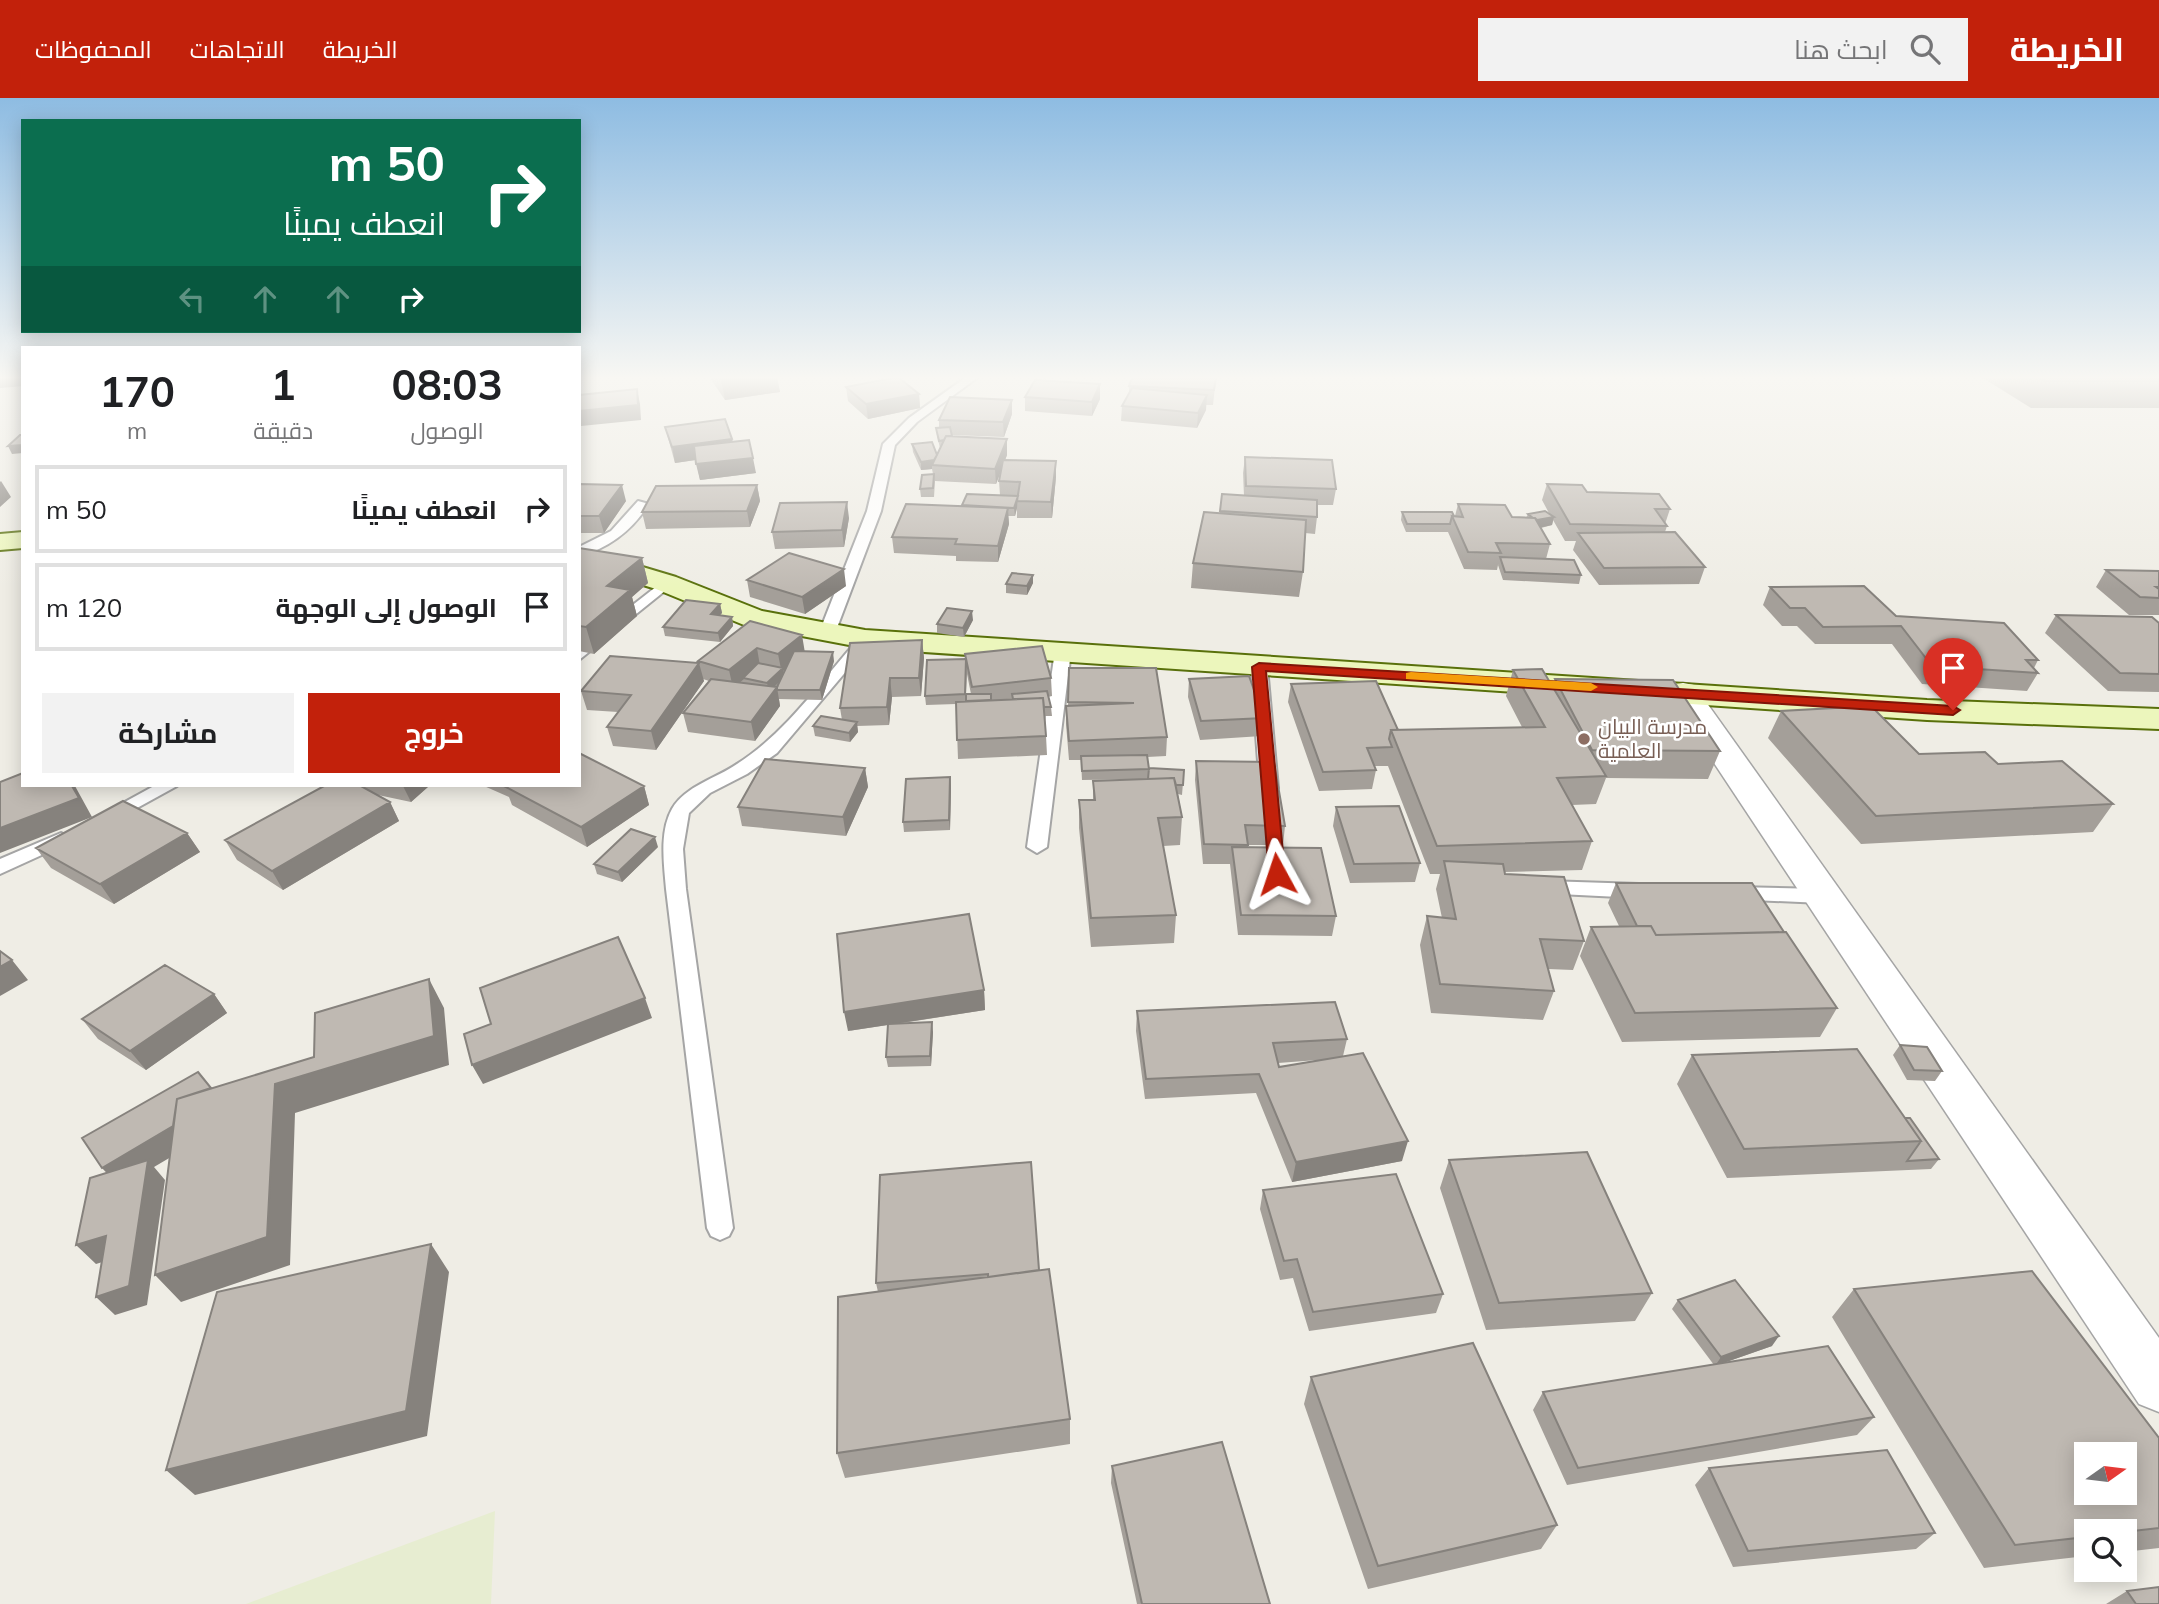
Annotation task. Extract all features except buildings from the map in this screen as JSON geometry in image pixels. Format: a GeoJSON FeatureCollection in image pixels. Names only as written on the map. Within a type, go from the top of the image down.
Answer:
{"type":"FeatureCollection","features":[{"type":"Feature","properties":{"kind":"street"},"geometry":{"type":"LineString","coordinates":[[0,542],[21,540]]}},
{"type":"Feature","properties":{"kind":"street"},"geometry":{"type":"LineString","coordinates":[[581,555],[666,583],[755,619],[865,639],[1927,710],[2159,719]]}},
{"type":"Feature","properties":{"kind":"street"},"geometry":{"type":"LineString","coordinates":[[1683,692],[2159,1385]]}},
{"type":"Feature","properties":{"kind":"lane"},"geometry":{"type":"LineString","coordinates":[[827,633],[874,512],[888,448]]}},
{"type":"Feature","properties":{"kind":"lane"},"geometry":{"type":"LineString","coordinates":[[581,553],[612,538],[632,521],[643,504]]}},
{"type":"Feature","properties":{"kind":"lane"},"geometry":{"type":"LineString","coordinates":[[581,653],[666,583]]}},
{"type":"Feature","properties":{"kind":"lane"},"geometry":{"type":"LineString","coordinates":[[720,1228],[674,862],[673,849],[680,811],[704,789],[741,770],[771,748],[865,639]]}},
{"type":"Feature","properties":{"kind":"lane"},"geometry":{"type":"LineString","coordinates":[[1037,847],[1063,651]]}},
{"type":"Feature","properties":{"kind":"lane"},"geometry":{"type":"LineString","coordinates":[[1259,667],[1271,805]]}},
{"type":"Feature","properties":{"kind":"lane"},"geometry":{"type":"LineString","coordinates":[[0,867],[166,787]]}},
{"type":"Feature","properties":{"kind":"lane"},"geometry":{"type":"LineString","coordinates":[[1546,888],[1656,891]]}},
{"type":"Feature","properties":{"kind":"lane"},"geometry":{"type":"LineString","coordinates":[[1712,893],[1822,896]]}},
{"type":"Feature","properties":{"kind":"green space"},"geometry":{"type":"Polygon","coordinates":[[[495,1511],[491,1604],[246,1604],[495,1511]]]}},
{"type":"Feature","properties":{"kind":"slow traffic"},"geometry":{"type":"LineString","coordinates":[[1411,676],[1591,687]]}},
{"type":"Feature","properties":{"kind":"place","name":"مدرسة البيان العلمية"},"geometry":{"type":"Point","coordinates":[1584,739]}},
{"type":"Feature","properties":{"kind":"route"},"geometry":{"type":"LineString","coordinates":[[1277,874],[1259,667],[1953,710]]}}]}
